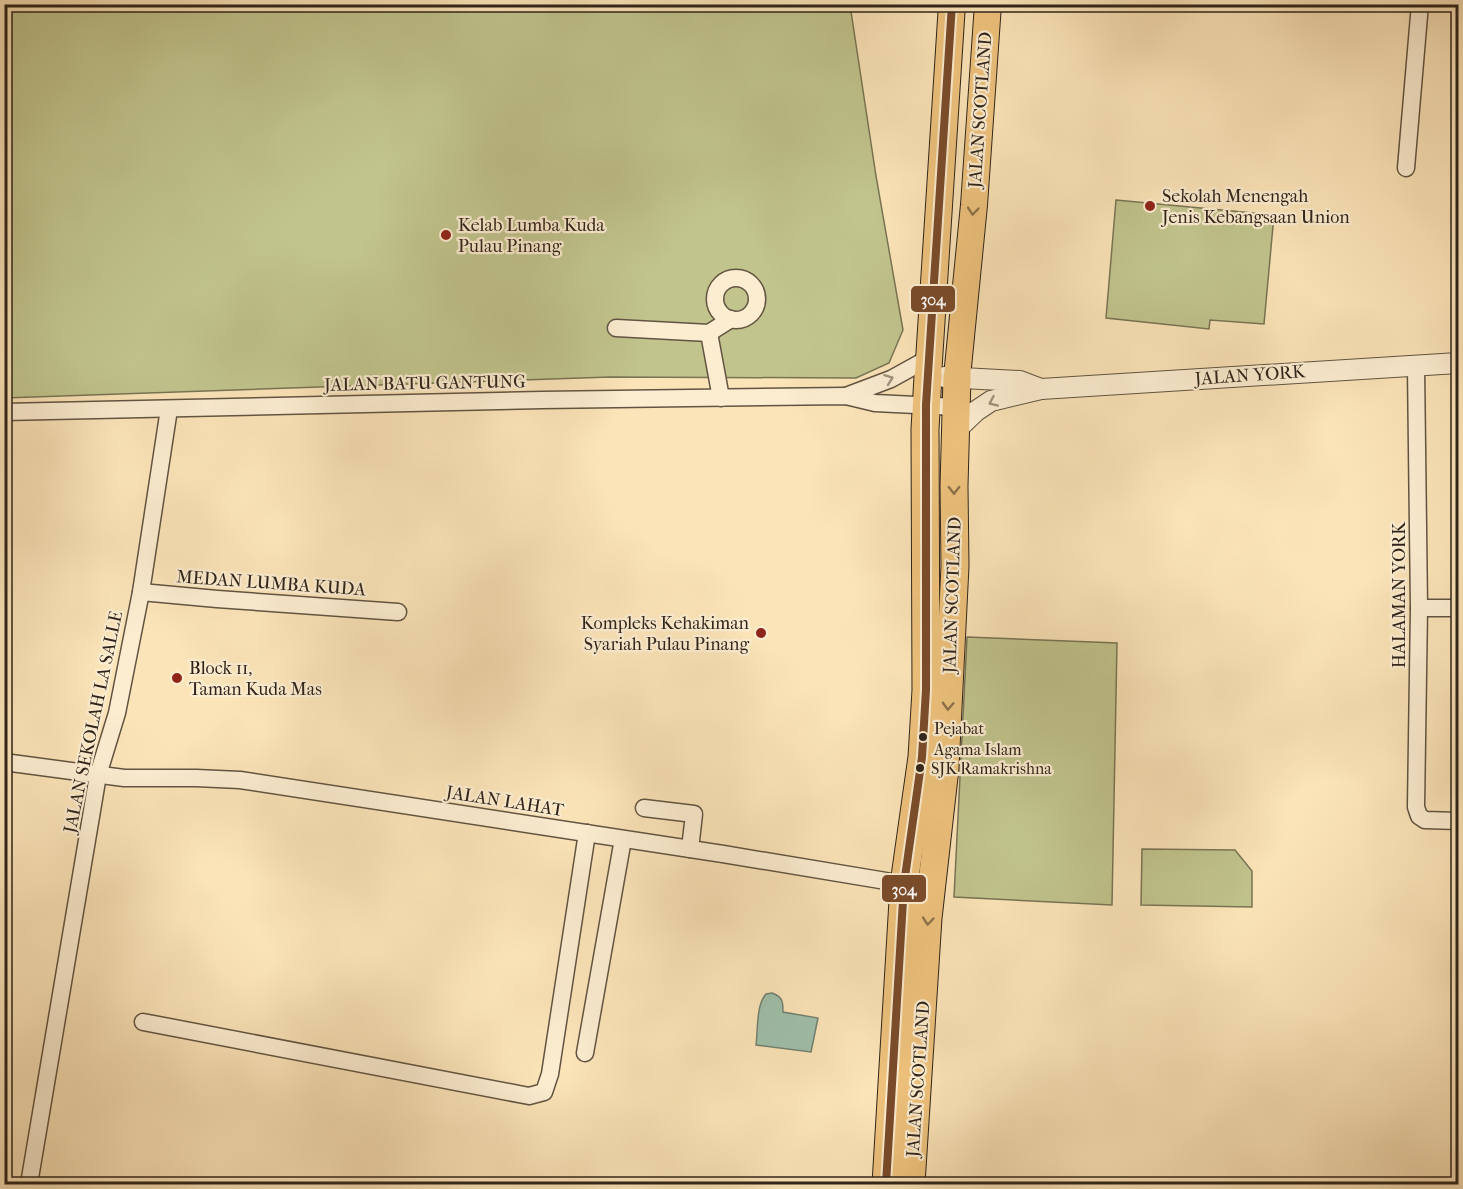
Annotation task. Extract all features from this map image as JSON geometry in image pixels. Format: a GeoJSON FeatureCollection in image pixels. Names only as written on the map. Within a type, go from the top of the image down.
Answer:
{"type":"FeatureCollection","features":[{"type":"Feature","properties":{"kind":"highway","name":"JALAN SCOTLAND"},"geometry":{"type":"LineString","coordinates":[[886,1185],[904,884],[922,757],[926,690],[926,405],[929,367]]}},
{"type":"Feature","properties":{"kind":"highway","name":"JALAN SCOTLAND"},"geometry":{"type":"LineString","coordinates":[[911,1185],[928,918],[945,768],[955,566],[957,377]]}},
{"type":"Feature","properties":{"kind":"main road","name":"JALAN SCOTLAND"},"geometry":{"type":"LineString","coordinates":[[929,367],[952,4]]}},
{"type":"Feature","properties":{"kind":"main road","name":"JALAN SCOTLAND"},"geometry":{"type":"LineString","coordinates":[[957,377],[974,205],[988,4]]}},
{"type":"Feature","properties":{"kind":"street"},"geometry":{"type":"LineString","coordinates":[[1406,168],[1420,4]]}},
{"type":"Feature","properties":{"kind":"street"},"geometry":{"type":"LineString","coordinates":[[616,328],[709,333],[731,319]]}},
{"type":"Feature","properties":{"kind":"street"},"geometry":{"type":"LineString","coordinates":[[709,333],[721,398]]}},
{"type":"Feature","properties":{"kind":"street","name":"JALAN YORK"},"geometry":{"type":"LineString","coordinates":[[955,419],[976,411],[991,401],[1041,389],[1458,363]]}},
{"type":"Feature","properties":{"kind":"street","name":"JALAN YORK"},"geometry":{"type":"LineString","coordinates":[[929,367],[957,377],[1020,381],[1041,389]]}},
{"type":"Feature","properties":{"kind":"street","name":"JALAN BATU GANTUNG"},"geometry":{"type":"LineString","coordinates":[[846,396],[929,367]]}},
{"type":"Feature","properties":{"kind":"street","name":"HALAMAN YORK"},"geometry":{"type":"LineString","coordinates":[[1416,367],[1419,608],[1416,807],[1419,816],[1425,820],[1458,821]]}},
{"type":"Feature","properties":{"kind":"street","name":"JALAN BATU GANTUNG"},"geometry":{"type":"LineString","coordinates":[[4,412],[518,400],[846,396],[875,403],[926,405],[955,419]]}},
{"type":"Feature","properties":{"kind":"street","name":"JALAN SEKOLAH LA SALLE"},"geometry":{"type":"LineString","coordinates":[[29,1185],[98,775],[117,713],[141,592],[169,409]]}},
{"type":"Feature","properties":{"kind":"street","name":"MEDAN LUMBA KUDA"},"geometry":{"type":"LineString","coordinates":[[141,592],[398,612]]}},
{"type":"Feature","properties":{"kind":"street"},"geometry":{"type":"LineString","coordinates":[[1419,608],[1458,608]]}},
{"type":"Feature","properties":{"kind":"street","name":"JALAN LAHAT"},"geometry":{"type":"LineString","coordinates":[[4,762],[123,778],[240,780],[904,884]]}},
{"type":"Feature","properties":{"kind":"street"},"geometry":{"type":"LineString","coordinates":[[644,808],[694,814],[690,849]]}},
{"type":"Feature","properties":{"kind":"street"},"geometry":{"type":"LineString","coordinates":[[143,1022],[529,1096],[537,1095],[544,1092],[550,1074],[587,833]]}},
{"type":"Feature","properties":{"kind":"street"},"geometry":{"type":"LineString","coordinates":[[585,1053],[623,839]]}},
{"type":"Feature","properties":{"kind":"green space","name":"Kelab Lumba Kuda Pulau Pinang"},"geometry":{"type":"Polygon","coordinates":[[[4,5],[850,5],[876,176],[903,330],[889,363],[856,378],[610,377],[5,398],[4,5]]]}},
{"type":"Feature","properties":{"kind":"green space"},"geometry":{"type":"Polygon","coordinates":[[[1116,200],[1274,215],[1264,324],[1210,320],[1209,329],[1106,318],[1116,200]]]}},
{"type":"Feature","properties":{"kind":"green space"},"geometry":{"type":"Polygon","coordinates":[[[967,637],[1117,643],[1112,905],[954,897],[967,637]]]}},
{"type":"Feature","properties":{"kind":"green space"},"geometry":{"type":"Polygon","coordinates":[[[1142,849],[1235,850],[1252,871],[1252,907],[1141,905],[1142,849]]]}},
{"type":"Feature","properties":{"kind":"shaded area"},"geometry":{"type":"Polygon","coordinates":[[[772,993],[782,1000],[783,1012],[818,1018],[811,1052],[756,1045],[760,1005],[766,994],[772,993]]]}},
{"type":"Feature","properties":{"kind":"transit line","name":"304"},"geometry":{"type":"LineString","coordinates":[[886,1184],[904,884],[922,757],[926,690],[926,405],[952,4]]}},
{"type":"Feature","properties":{"kind":"place","name":"Sekolah Menengah Jenis Kebangsaan Union"},"geometry":{"type":"Point","coordinates":[1150,206]}},
{"type":"Feature","properties":{"kind":"place","name":"Kelab Lumba Kuda Pulau Pinang"},"geometry":{"type":"Point","coordinates":[446,235]}},
{"type":"Feature","properties":{"kind":"place","name":"Kompleks Kehakiman Syariah Pulau Pinang"},"geometry":{"type":"Point","coordinates":[761,633]}},
{"type":"Feature","properties":{"kind":"place","name":"Block 11, Taman Kuda Mas"},"geometry":{"type":"Point","coordinates":[177,678]}},
{"type":"Feature","properties":{"kind":"place","name":"Pejabat Agama Islam"},"geometry":{"type":"Point","coordinates":[923,737]}},
{"type":"Feature","properties":{"kind":"place","name":"SJK Ramakrishna"},"geometry":{"type":"Point","coordinates":[920,768]}}]}
